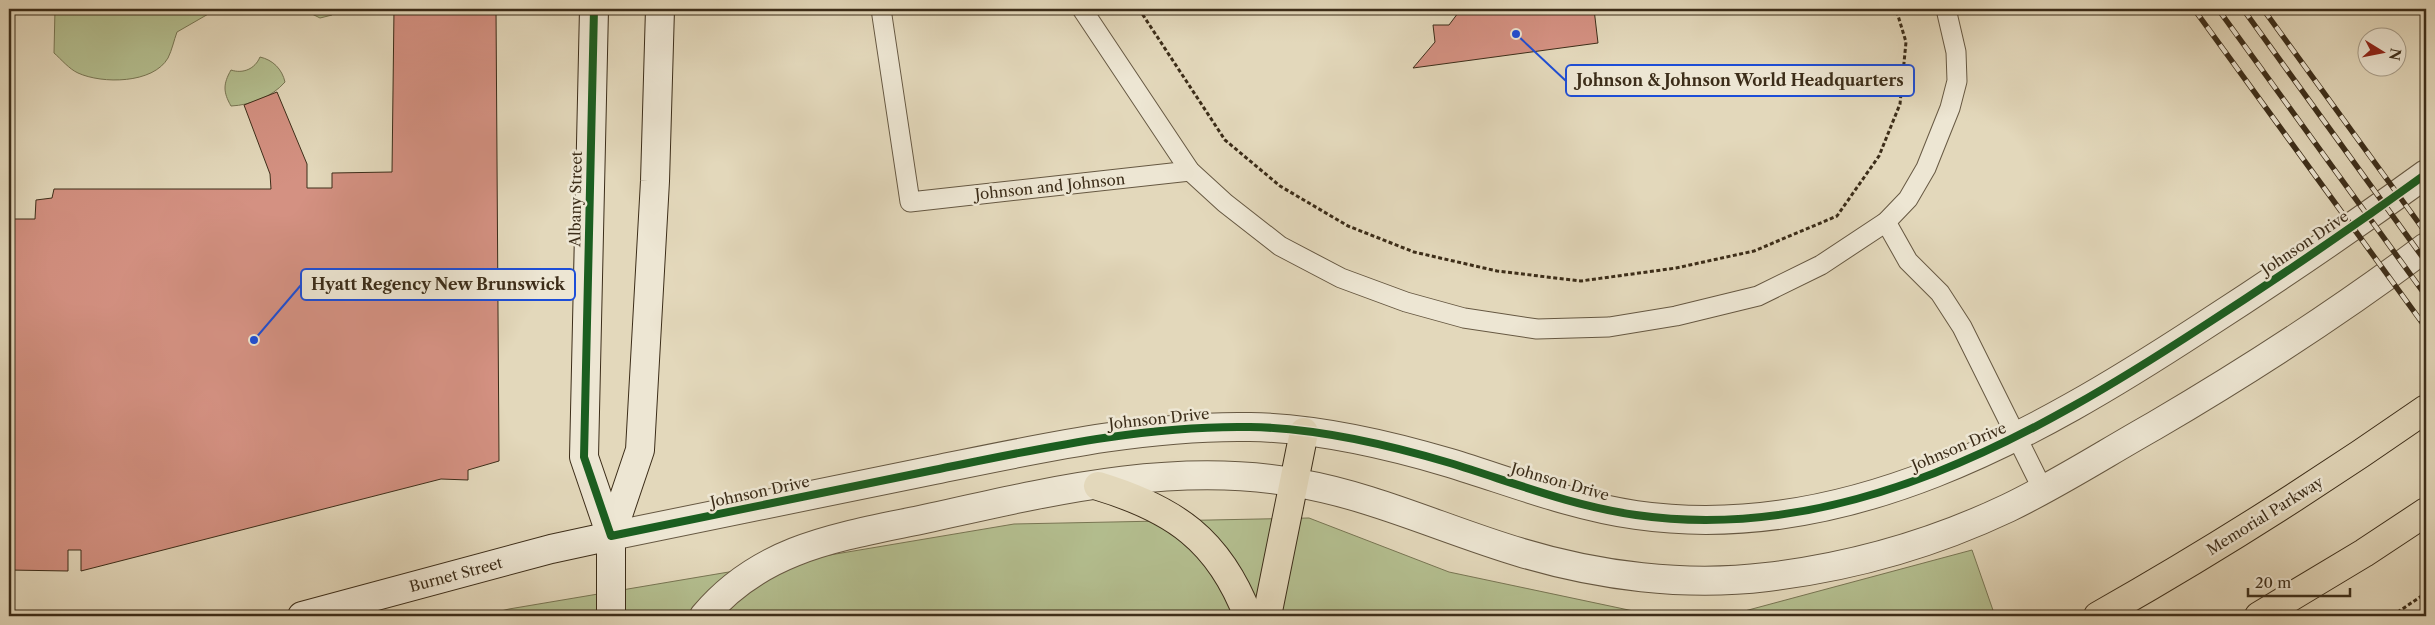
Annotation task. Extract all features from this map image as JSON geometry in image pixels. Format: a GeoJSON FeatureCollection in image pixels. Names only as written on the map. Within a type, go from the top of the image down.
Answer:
{"type":"FeatureCollection","features":[{"type":"Feature","properties":{"kind":"highway","name":"Memorial Parkway"},"geometry":{"type":"LineString","coordinates":[[2098,616],[2168,577],[2288,503],[2426,409]]}},
{"type":"Feature","properties":{"kind":"highway"},"geometry":{"type":"LineString","coordinates":[[1267,616],[1304,432]]}},
{"type":"Feature","properties":{"kind":"highway"},"geometry":{"type":"LineString","coordinates":[[1098,486],[1151,504],[1187,526],[1218,558],[1232,580],[1248,616]]}},
{"type":"Feature","properties":{"kind":"highway"},"geometry":{"type":"LineString","coordinates":[[2259,616],[2364,553],[2426,512]]}},
{"type":"Feature","properties":{"kind":"street","name":"Albany Street"},"geometry":{"type":"LineString","coordinates":[[594,9],[584,457],[612,536]]}},
{"type":"Feature","properties":{"kind":"street","name":"Albany Street"},"geometry":{"type":"LineString","coordinates":[[611,616],[612,536],[640,450],[655,181],[660,9]]}},
{"type":"Feature","properties":{"kind":"street","name":"Johnson Drive"},"geometry":{"type":"LineString","coordinates":[[612,536],[989,459],[1152,431],[1252,427],[1304,432],[1402,450],[1602,510],[1666,519],[1699,520],[1763,517],[1838,503],[1936,474],[2018,438],[2140,368],[2318,252],[2426,174]]}},
{"type":"Feature","properties":{"kind":"street"},"geometry":{"type":"LineString","coordinates":[[704,616],[728,592],[753,573],[811,544],[1034,495],[1170,476],[1233,475],[1294,482],[1373,501],[1516,551],[1569,565],[1650,578],[1708,581],[1804,572],[1909,548],[1978,522],[2043,490],[2218,388],[2352,302],[2426,247]]}},
{"type":"Feature","properties":{"kind":"street","name":"Burnet Street"},"geometry":{"type":"LineString","coordinates":[[302,616],[551,549],[612,536]]}},
{"type":"Feature","properties":{"kind":"lane","name":"Johnson and Johnson"},"geometry":{"type":"LineString","coordinates":[[881,9],[910,202],[1190,171]]}},
{"type":"Feature","properties":{"kind":"lane"},"geometry":{"type":"LineString","coordinates":[[1082,9],[1190,171],[1280,246],[1341,278],[1406,302],[1464,318],[1537,329],[1609,327],[1676,316],[1758,296],[1821,265],[1886,222],[1908,199],[1926,168],[1950,108],[1957,80],[1956,52],[1946,9]]}},
{"type":"Feature","properties":{"kind":"lane"},"geometry":{"type":"LineString","coordinates":[[1886,222],[1908,260],[1940,293],[1962,326],[2043,490]]}},
{"type":"Feature","properties":{"kind":"path"},"geometry":{"type":"LineString","coordinates":[[1140,9],[1225,140],[1280,186],[1348,226],[1414,252],[1497,271],[1581,281],[1676,268],[1754,251],[1837,216],[1879,156],[1900,104],[1906,42],[1896,9]]}},
{"type":"Feature","properties":{"kind":"path"},"geometry":{"type":"LineString","coordinates":[[2392,616],[2426,593]]}},
{"type":"Feature","properties":{"kind":"green space"},"geometry":{"type":"Polygon","coordinates":[[[55,9],[217,9],[177,32],[171,52],[161,67],[139,77],[113,80],[88,77],[78,73],[54,53],[55,9]]]}},
{"type":"Feature","properties":{"kind":"green space"},"geometry":{"type":"Polygon","coordinates":[[[302,9],[332,9],[332,15],[320,18],[302,9]]]}},
{"type":"Feature","properties":{"kind":"green space"},"geometry":{"type":"Polygon","coordinates":[[[260,57],[269,60],[276,66],[282,73],[285,82],[274,92],[261,99],[231,106],[225,88],[231,70],[248,70],[255,65],[260,57]]]}},
{"type":"Feature","properties":{"kind":"green space"},"geometry":{"type":"Polygon","coordinates":[[[1309,518],[1449,572],[1657,616],[481,616],[509,609],[1014,524],[1309,518]]]}},
{"type":"Feature","properties":{"kind":"green space"},"geometry":{"type":"Polygon","coordinates":[[[1972,550],[1995,616],[1726,616],[1972,550]]]}},
{"type":"Feature","properties":{"kind":"building"},"geometry":{"type":"Polygon","coordinates":[[[394,9],[496,9],[499,461],[468,470],[468,480],[441,479],[81,571],[81,550],[68,550],[68,571],[9,570],[9,219],[35,219],[36,200],[52,198],[54,189],[271,189],[270,174],[244,105],[277,92],[307,164],[307,188],[332,188],[332,173],[392,172],[394,9]]]}},
{"type":"Feature","properties":{"kind":"building"},"geometry":{"type":"Polygon","coordinates":[[[1461,9],[1594,9],[1598,43],[1413,68],[1435,42],[1433,25],[1449,25],[1461,9]]]}},
{"type":"Feature","properties":{"kind":"railway"},"geometry":{"type":"LineString","coordinates":[[2194,9],[2426,328]]}},
{"type":"Feature","properties":{"kind":"railway"},"geometry":{"type":"LineString","coordinates":[[2218,9],[2426,296]]}},
{"type":"Feature","properties":{"kind":"railway"},"geometry":{"type":"LineString","coordinates":[[2243,9],[2426,262]]}},
{"type":"Feature","properties":{"kind":"railway"},"geometry":{"type":"LineString","coordinates":[[2263,9],[2426,233]]}},
{"type":"Feature","properties":{"kind":"cycle path"},"geometry":{"type":"LineString","coordinates":[[594,9],[584,457],[611,536],[1052,447],[1131,434],[1210,427],[1301,430],[1351,438],[1426,456],[1565,500],[1636,515],[1713,520],[1789,514],[1862,497],[1934,473],[2004,442],[2072,407],[2138,368],[2230,309],[2343,233],[2426,174]]}},
{"type":"Feature","properties":{"kind":"place","name":"Johnson & Johnson World Headquarters"},"geometry":{"type":"Point","coordinates":[1516,34]}},
{"type":"Feature","properties":{"kind":"place","name":"Hyatt Regency New Brunswick"},"geometry":{"type":"Point","coordinates":[254,340]}}]}
